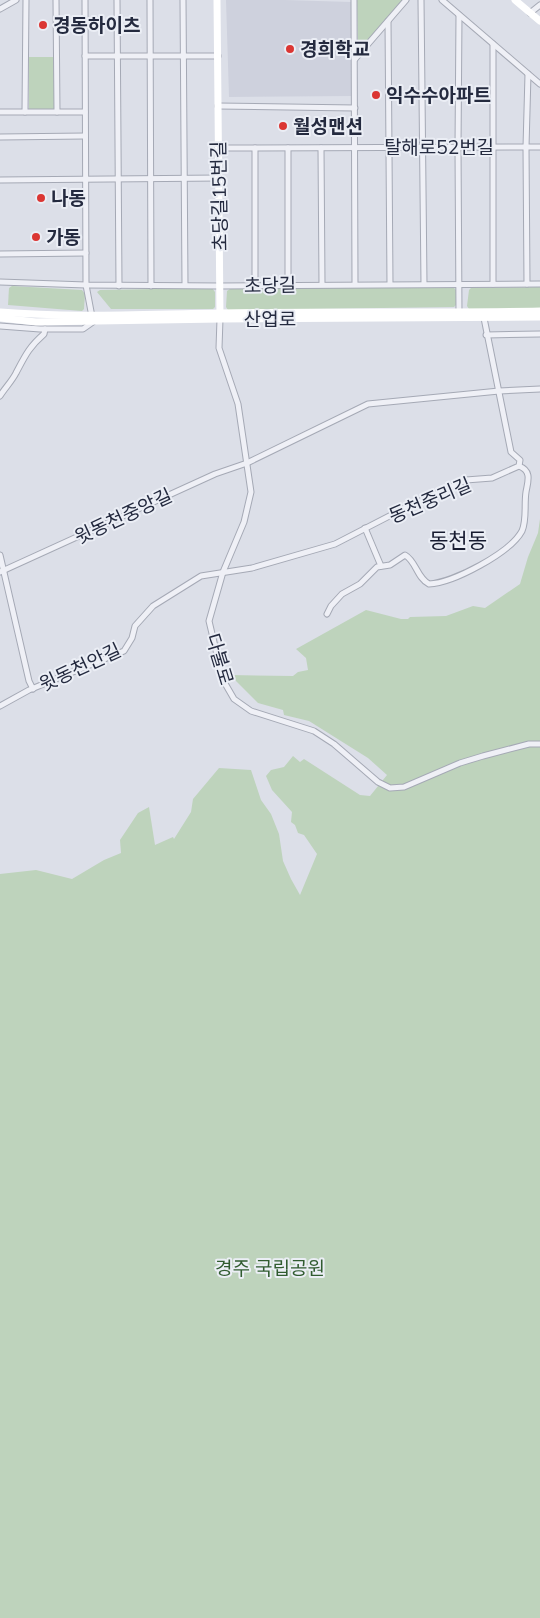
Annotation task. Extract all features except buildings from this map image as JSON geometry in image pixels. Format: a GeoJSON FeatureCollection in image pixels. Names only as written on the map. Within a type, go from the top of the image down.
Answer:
{"type":"FeatureCollection","features":[{"type":"Feature","properties":{"kind":"street"},"geometry":{"type":"LineString","coordinates":[[0,8],[16,0]]}},
{"type":"Feature","properties":{"kind":"street"},"geometry":{"type":"LineString","coordinates":[[26,0],[26,112]]}},
{"type":"Feature","properties":{"kind":"street"},"geometry":{"type":"LineString","coordinates":[[56,0],[57,112]]}},
{"type":"Feature","properties":{"kind":"street"},"geometry":{"type":"LineString","coordinates":[[0,326],[83,329],[93,319],[86,285],[85,0]]}},
{"type":"Feature","properties":{"kind":"street"},"geometry":{"type":"LineString","coordinates":[[117,0],[119,286]]}},
{"type":"Feature","properties":{"kind":"street"},"geometry":{"type":"LineString","coordinates":[[150,0],[151,286]]}},
{"type":"Feature","properties":{"kind":"street"},"geometry":{"type":"LineString","coordinates":[[183,0],[185,286]]}},
{"type":"Feature","properties":{"kind":"street","name":"초당길15번길"},"geometry":{"type":"LineString","coordinates":[[217,0],[220,316]]}},
{"type":"Feature","properties":{"kind":"street"},"geometry":{"type":"LineString","coordinates":[[354,0],[355,284]]}},
{"type":"Feature","properties":{"kind":"street"},"geometry":{"type":"LineString","coordinates":[[354,60],[406,0]]}},
{"type":"Feature","properties":{"kind":"street"},"geometry":{"type":"LineString","coordinates":[[421,0],[424,284]]}},
{"type":"Feature","properties":{"kind":"street"},"geometry":{"type":"LineString","coordinates":[[442,0],[540,84]]}},
{"type":"Feature","properties":{"kind":"street"},"geometry":{"type":"LineString","coordinates":[[515,0],[540,21]]}},
{"type":"Feature","properties":{"kind":"street"},"geometry":{"type":"LineString","coordinates":[[530,13],[540,5]]}},
{"type":"Feature","properties":{"kind":"street"},"geometry":{"type":"LineString","coordinates":[[459,14],[459,315]]}},
{"type":"Feature","properties":{"kind":"street"},"geometry":{"type":"LineString","coordinates":[[388,21],[390,284]]}},
{"type":"Feature","properties":{"kind":"street"},"geometry":{"type":"LineString","coordinates":[[493,44],[493,284]]}},
{"type":"Feature","properties":{"kind":"street"},"geometry":{"type":"LineString","coordinates":[[85,56],[218,56]]}},
{"type":"Feature","properties":{"kind":"street"},"geometry":{"type":"LineString","coordinates":[[527,284],[526,147],[528,74]]}},
{"type":"Feature","properties":{"kind":"street"},"geometry":{"type":"LineString","coordinates":[[218,106],[355,108]]}},
{"type":"Feature","properties":{"kind":"street"},"geometry":{"type":"LineString","coordinates":[[0,112],[85,112]]}},
{"type":"Feature","properties":{"kind":"street"},"geometry":{"type":"LineString","coordinates":[[0,137],[85,136]]}},
{"type":"Feature","properties":{"kind":"street","name":"탈해로52번길"},"geometry":{"type":"LineString","coordinates":[[218,148],[540,147]]}},
{"type":"Feature","properties":{"kind":"street"},"geometry":{"type":"LineString","coordinates":[[254,285],[255,148]]}},
{"type":"Feature","properties":{"kind":"street"},"geometry":{"type":"LineString","coordinates":[[288,148],[288,285]]}},
{"type":"Feature","properties":{"kind":"street"},"geometry":{"type":"LineString","coordinates":[[320,148],[322,284]]}},
{"type":"Feature","properties":{"kind":"street"},"geometry":{"type":"LineString","coordinates":[[0,180],[219,178]]}},
{"type":"Feature","properties":{"kind":"street"},"geometry":{"type":"LineString","coordinates":[[0,254],[86,253]]}},
{"type":"Feature","properties":{"kind":"street","name":"초당길"},"geometry":{"type":"LineString","coordinates":[[0,282],[119,286],[540,284]]}},
{"type":"Feature","properties":{"kind":"street","name":"산업로"},"geometry":{"type":"LineString","coordinates":[[0,318],[36,322],[220,316],[459,315],[540,311]]}},
{"type":"Feature","properties":{"kind":"street","name":"산업로"},"geometry":{"type":"LineString","coordinates":[[0,312],[93,319]]}},
{"type":"Feature","properties":{"kind":"street","name":"산업로"},"geometry":{"type":"LineString","coordinates":[[459,315],[484,318],[540,317]]}},
{"type":"Feature","properties":{"kind":"street","name":"다불로"},"geometry":{"type":"LineString","coordinates":[[220,316],[219,348],[238,404],[252,492],[244,522],[223,572],[209,621],[223,680],[234,699],[251,711],[314,731],[334,744],[378,782],[390,788],[404,787],[460,763],[529,744],[540,744]]}},
{"type":"Feature","properties":{"kind":"street"},"geometry":{"type":"LineString","coordinates":[[327,614],[334,602],[342,594],[360,584],[373,570],[380,566],[390,564],[407,555],[423,580],[429,584],[434,584],[492,560],[518,537],[524,526],[524,504],[528,475],[525,468],[519,466],[520,460],[511,452],[484,318]]}},
{"type":"Feature","properties":{"kind":"street"},"geometry":{"type":"LineString","coordinates":[[0,396],[16,374],[26,353],[33,343],[44,334],[45,329]]}},
{"type":"Feature","properties":{"kind":"street"},"geometry":{"type":"LineString","coordinates":[[486,335],[540,334]]}},
{"type":"Feature","properties":{"kind":"street","name":"윗동천중앙길"},"geometry":{"type":"LineString","coordinates":[[2,572],[215,474],[247,463],[368,404],[499,391],[540,389]]}},
{"type":"Feature","properties":{"kind":"street","name":"동천중리길"},"geometry":{"type":"LineString","coordinates":[[223,572],[252,568],[335,544],[466,480],[492,478],[519,466]]}},
{"type":"Feature","properties":{"kind":"street"},"geometry":{"type":"LineString","coordinates":[[365,528],[380,566]]}},
{"type":"Feature","properties":{"kind":"street"},"geometry":{"type":"LineString","coordinates":[[0,555],[2,572],[32,689]]}},
{"type":"Feature","properties":{"kind":"street","name":"윗동천안길"},"geometry":{"type":"LineString","coordinates":[[0,706],[32,689],[124,651],[132,638],[135,626],[153,606],[200,576],[223,572]]}},
{"type":"Feature","properties":{"kind":"shaded area","name":"경희학교"},"geometry":{"type":"Polygon","coordinates":[[[226,0],[351,2],[353,96],[229,97],[226,0]]]}},
{"type":"Feature","properties":{"kind":"green space"},"geometry":{"type":"Polygon","coordinates":[[[357,0],[404,0],[358,51],[357,0]]]}},
{"type":"Feature","properties":{"kind":"green space"},"geometry":{"type":"Polygon","coordinates":[[[29,57],[56,57],[56,109],[29,109],[29,57]]]}},
{"type":"Feature","properties":{"kind":"green space"},"geometry":{"type":"Polygon","coordinates":[[[12,286],[82,290],[85,294],[84,309],[82,311],[8,305],[9,288],[12,286]]]}},
{"type":"Feature","properties":{"kind":"green space"},"geometry":{"type":"Polygon","coordinates":[[[453,287],[456,290],[456,305],[454,307],[228,310],[226,307],[227,291],[230,289],[453,287]]]}},
{"type":"Feature","properties":{"kind":"green space"},"geometry":{"type":"Polygon","coordinates":[[[540,287],[540,308],[469,309],[467,306],[469,290],[471,288],[540,287]]]}},
{"type":"Feature","properties":{"kind":"green space"},"geometry":{"type":"Polygon","coordinates":[[[212,288],[215,292],[215,307],[213,309],[111,309],[97,292],[100,290],[212,288]]]}},
{"type":"Feature","properties":{"kind":"green space","name":"경주 국립공원"},"geometry":{"type":"Polygon","coordinates":[[[540,519],[540,1618],[0,1618],[0,874],[36,870],[72,879],[104,860],[121,853],[120,840],[138,813],[149,807],[155,845],[173,837],[174,839],[191,812],[193,799],[219,768],[251,770],[261,800],[271,814],[279,834],[283,861],[300,895],[317,854],[304,835],[298,833],[295,825],[291,822],[292,812],[272,790],[266,776],[271,770],[284,767],[293,756],[300,762],[304,759],[360,795],[370,796],[387,775],[368,758],[309,721],[284,715],[283,710],[258,703],[230,675],[293,676],[298,672],[308,670],[306,658],[296,649],[366,610],[408,619],[410,617],[446,616],[473,606],[485,608],[520,584],[538,533],[540,519]]]}},
{"type":"Feature","properties":{"kind":"place","name":"경동하이츠"},"geometry":{"type":"Point","coordinates":[43,25]}},
{"type":"Feature","properties":{"kind":"place","name":"경희학교"},"geometry":{"type":"Point","coordinates":[290,49]}},
{"type":"Feature","properties":{"kind":"place","name":"익수수아파트"},"geometry":{"type":"Point","coordinates":[376,95]}},
{"type":"Feature","properties":{"kind":"place","name":"월성맨션"},"geometry":{"type":"Point","coordinates":[283,126]}},
{"type":"Feature","properties":{"kind":"place","name":"나동"},"geometry":{"type":"Point","coordinates":[41,198]}},
{"type":"Feature","properties":{"kind":"place","name":"가동"},"geometry":{"type":"Point","coordinates":[36,237]}},
{"type":"Feature","properties":{"kind":"district","name":"동천동"},"geometry":{"type":"Point","coordinates":[458,541]}}]}
